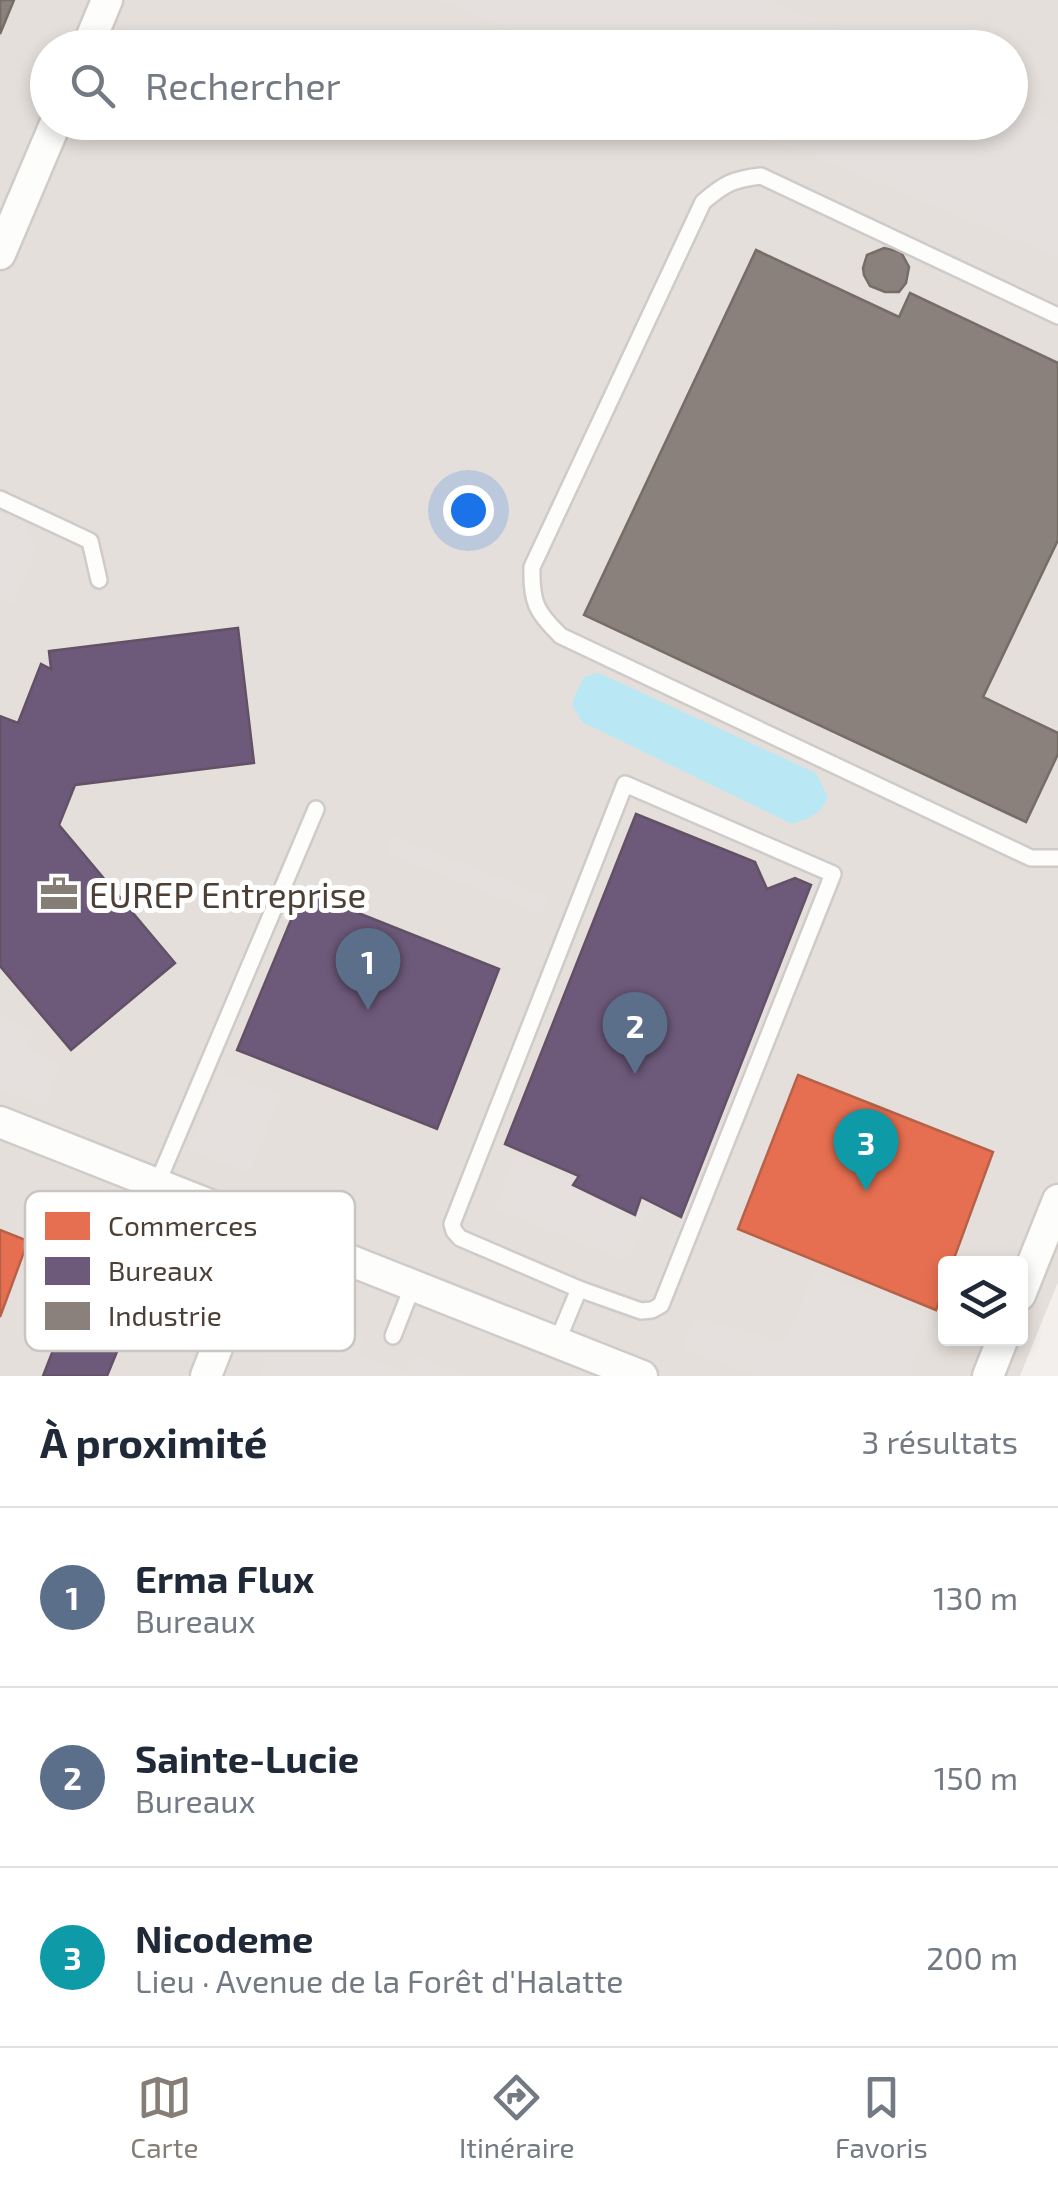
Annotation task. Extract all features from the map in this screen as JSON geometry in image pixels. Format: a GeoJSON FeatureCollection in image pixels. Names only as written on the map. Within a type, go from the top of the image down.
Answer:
{"type":"FeatureCollection","features":[{"type":"Feature","properties":{"kind":"street"},"geometry":{"type":"LineString","coordinates":[[95,30],[108,0]]}},
{"type":"Feature","properties":{"kind":"street"},"geometry":{"type":"LineString","coordinates":[[0,254],[48,140]]}},
{"type":"Feature","properties":{"kind":"street"},"geometry":{"type":"LineString","coordinates":[[0,1122],[174,1191]]}},
{"type":"Feature","properties":{"kind":"street"},"geometry":{"type":"LineString","coordinates":[[1028,1275],[1058,1200]]}},
{"type":"Feature","properties":{"kind":"street"},"geometry":{"type":"LineString","coordinates":[[355,1262],[642,1376]]}},
{"type":"Feature","properties":{"kind":"street"},"geometry":{"type":"LineString","coordinates":[[988,1376],[1000,1346]]}},
{"type":"Feature","properties":{"kind":"street"},"geometry":{"type":"LineString","coordinates":[[206,1376],[216,1351]]}},
{"type":"Feature","properties":{"kind":"lane"},"geometry":{"type":"LineString","coordinates":[[1058,316],[761,176],[736,178],[703,202],[532,567],[531,591],[543,619],[561,636],[1032,858],[1058,858]]}},
{"type":"Feature","properties":{"kind":"lane"},"geometry":{"type":"LineString","coordinates":[[0,499],[90,541],[99,580]]}},
{"type":"Feature","properties":{"kind":"lane"},"geometry":{"type":"LineString","coordinates":[[625,784],[832,874],[661,1305],[640,1311],[579,1289],[460,1238],[452,1224],[625,784]]}},
{"type":"Feature","properties":{"kind":"lane"},"geometry":{"type":"LineString","coordinates":[[157,1184],[316,809]]}},
{"type":"Feature","properties":{"kind":"lane"},"geometry":{"type":"LineString","coordinates":[[393,1336],[413,1285]]}},
{"type":"Feature","properties":{"kind":"lane"},"geometry":{"type":"LineString","coordinates":[[557,1342],[579,1289]]}},
{"type":"Feature","properties":{"kind":"shaded area"},"geometry":{"type":"Polygon","coordinates":[[[0,0],[1058,0],[1058,1282],[1020,1376],[0,1376],[0,0]]]}},
{"type":"Feature","properties":{"kind":"shaded area"},"geometry":{"type":"Polygon","coordinates":[[[439,0],[768,0],[840,30],[512,30],[439,0]]]}},
{"type":"Feature","properties":{"kind":"shaded area"},"geometry":{"type":"Polygon","coordinates":[[[1028,109],[1058,122],[1058,258],[774,140],[1028,140],[1028,109]]]}},
{"type":"Feature","properties":{"kind":"shaded area"},"geometry":{"type":"Polygon","coordinates":[[[0,512],[22,522],[38,546],[15,605],[0,598],[0,512]]]}},
{"type":"Feature","properties":{"kind":"shaded area"},"geometry":{"type":"Polygon","coordinates":[[[392,835],[549,897],[542,915],[385,853],[392,835]]]}},
{"type":"Feature","properties":{"kind":"shaded area"},"geometry":{"type":"Polygon","coordinates":[[[765,1004],[774,1005],[676,1255],[666,1252],[765,1004]]]}},
{"type":"Feature","properties":{"kind":"shaded area"},"geometry":{"type":"Polygon","coordinates":[[[0,1016],[34,1031],[28,1048],[61,1063],[46,1108],[0,1089],[0,1016]]]}},
{"type":"Feature","properties":{"kind":"shaded area"},"geometry":{"type":"Polygon","coordinates":[[[219,1071],[281,1095],[250,1174],[188,1150],[219,1071]]]}},
{"type":"Feature","properties":{"kind":"shaded area"},"geometry":{"type":"Polygon","coordinates":[[[514,1155],[649,1212],[628,1262],[494,1209],[514,1155]]]}},
{"type":"Feature","properties":{"kind":"shaded area"},"geometry":{"type":"Polygon","coordinates":[[[815,1272],[932,1316],[909,1376],[754,1376],[682,1349],[695,1317],[783,1342],[815,1272]]]}},
{"type":"Feature","properties":{"kind":"shaded area"},"geometry":{"type":"Polygon","coordinates":[[[355,1331],[366,1335],[359,1354],[405,1372],[413,1354],[470,1376],[258,1376],[268,1351],[355,1351],[355,1331]]]}},
{"type":"Feature","properties":{"kind":"water"},"geometry":{"type":"Polygon","coordinates":[[[599,673],[816,773],[828,797],[825,803],[814,815],[792,824],[582,722],[572,705],[576,693],[585,676],[599,673]]]}},
{"type":"Feature","properties":{"kind":"building: Commerces"},"geometry":{"type":"Polygon","coordinates":[[[798,1075],[993,1152],[955,1256],[938,1256],[936,1310],[738,1229],[798,1075]]]}},
{"type":"Feature","properties":{"kind":"building: Commerces"},"geometry":{"type":"Polygon","coordinates":[[[0,1230],[25,1240],[25,1249],[0,1317],[0,1230]]]}},
{"type":"Feature","properties":{"kind":"building: Bureaux","name":"EUREP Entreprise"},"geometry":{"type":"Polygon","coordinates":[[[238,628],[254,763],[75,785],[59,825],[175,963],[71,1050],[0,966],[0,716],[18,723],[41,664],[51,669],[49,651],[238,628]]]}},
{"type":"Feature","properties":{"kind":"building: Bureaux"},"geometry":{"type":"Polygon","coordinates":[[[636,814],[755,862],[767,889],[795,878],[811,885],[681,1217],[641,1197],[635,1215],[573,1185],[579,1176],[505,1144],[636,814]]]}},
{"type":"Feature","properties":{"kind":"building: Bureaux"},"geometry":{"type":"Polygon","coordinates":[[[303,891],[499,969],[437,1129],[237,1050],[303,891]]]}},
{"type":"Feature","properties":{"kind":"building: Bureaux"},"geometry":{"type":"Polygon","coordinates":[[[53,1351],[117,1351],[107,1376],[43,1376],[53,1351]]]}},
{"type":"Feature","properties":{"kind":"building: Industrie"},"geometry":{"type":"Polygon","coordinates":[[[14,0],[0,34],[0,2],[14,0]]]}},
{"type":"Feature","properties":{"kind":"building: Industrie"},"geometry":{"type":"Polygon","coordinates":[[[884,248],[901,252],[909,267],[906,283],[899,292],[870,286],[864,275],[867,255],[884,248]]]}},
{"type":"Feature","properties":{"kind":"building: Industrie"},"geometry":{"type":"Polygon","coordinates":[[[756,250],[899,317],[910,293],[1058,363],[1058,540],[983,697],[1058,733],[1058,754],[1026,822],[584,615],[756,250]]]}},
{"type":"Feature","properties":{"kind":"place","name":"EUREP Entreprise"},"geometry":{"type":"Point","coordinates":[59,894]}},
{"type":"Feature","properties":{"kind":"place","name":"Erma Flux"},"geometry":{"type":"Point","coordinates":[368,1010]}},
{"type":"Feature","properties":{"kind":"place","name":"Sainte-Lucie"},"geometry":{"type":"Point","coordinates":[635,1074]}},
{"type":"Feature","properties":{"kind":"place","name":"Nicodeme"},"geometry":{"type":"Point","coordinates":[866,1191]}}]}
